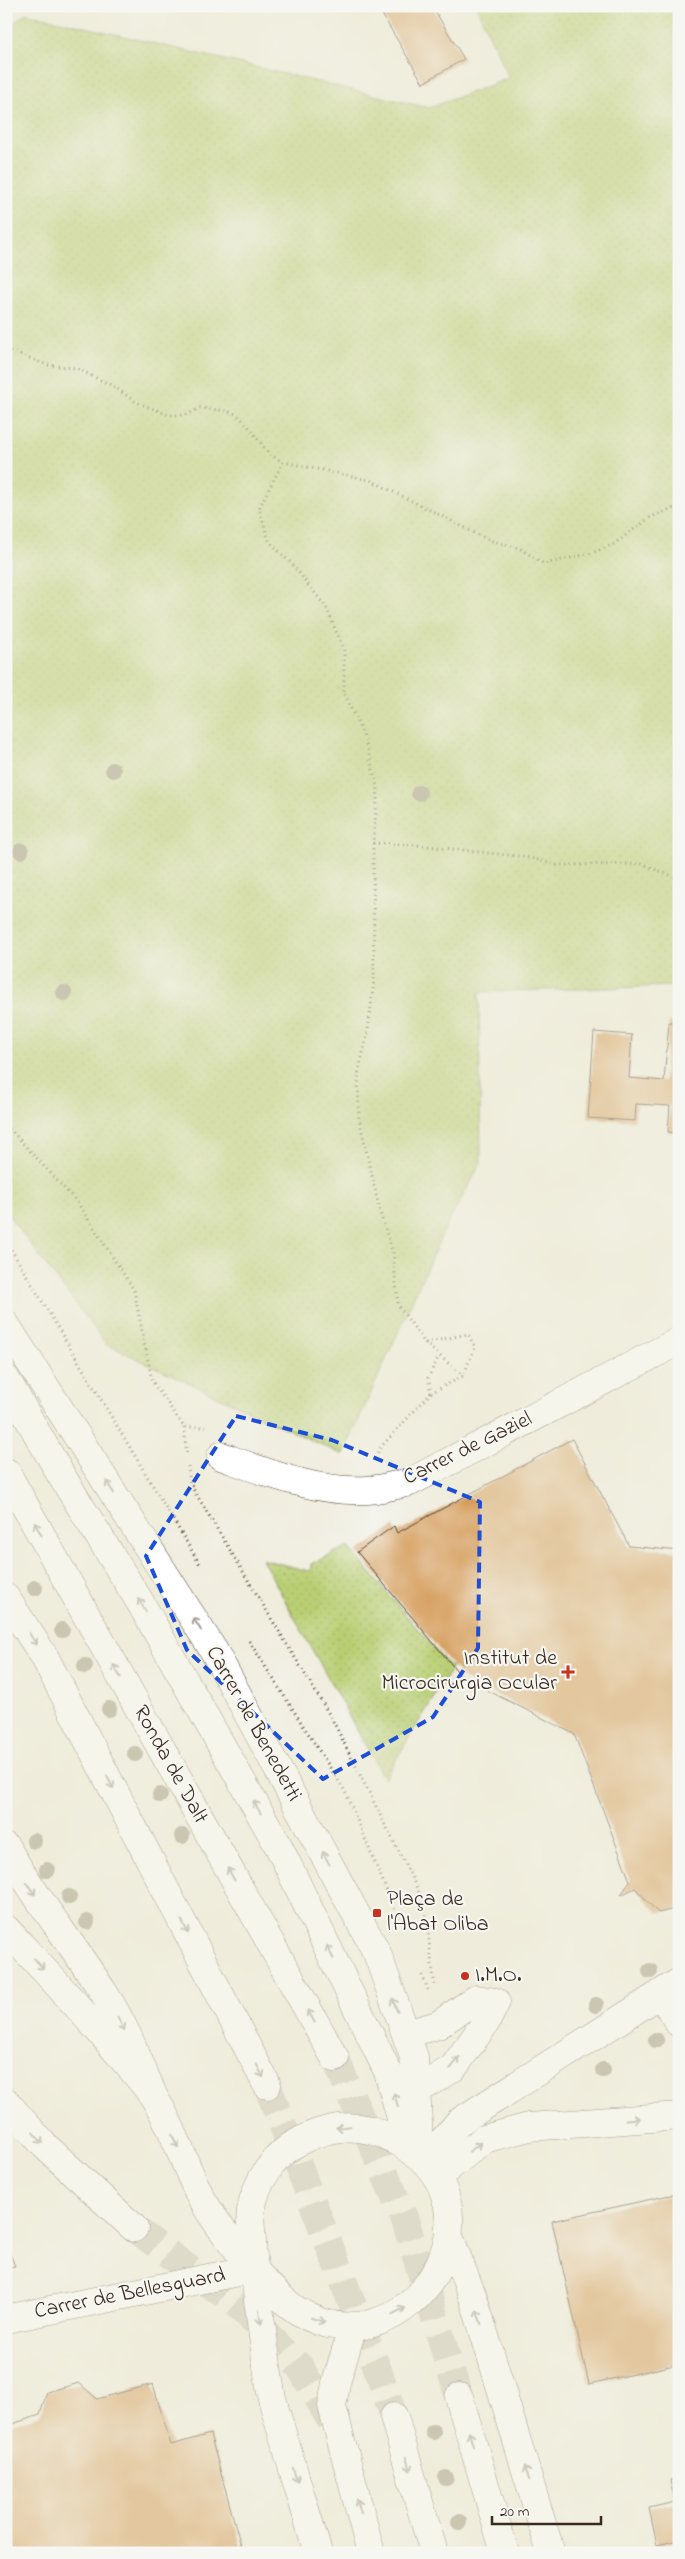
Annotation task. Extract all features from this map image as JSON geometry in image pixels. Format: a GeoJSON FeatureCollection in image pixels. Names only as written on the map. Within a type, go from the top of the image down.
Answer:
{"type":"FeatureCollection","features":[{"type":"Feature","properties":{"kind":"main road","name":"Carrer de Benedetti"},"geometry":{"type":"LineString","coordinates":[[6,1325],[214,1651],[377,1954],[414,2057],[423,2160]]}},
{"type":"Feature","properties":{"kind":"main road","name":"Carrer de Gaziel"},"geometry":{"type":"LineString","coordinates":[[221,1456],[280,1478],[321,1486],[368,1490],[410,1482],[679,1341]]}},
{"type":"Feature","properties":{"kind":"main road"},"geometry":{"type":"LineString","coordinates":[[6,1379],[61,1475],[140,1602],[278,1845],[388,2072],[423,2160],[447,2209],[449,2236],[478,2316],[550,2553]]}},
{"type":"Feature","properties":{"kind":"main road","name":"Ronda de Dalt"},"geometry":{"type":"LineString","coordinates":[[6,1472],[335,2058]]}},
{"type":"Feature","properties":{"kind":"main road"},"geometry":{"type":"LineString","coordinates":[[6,1598],[44,1656],[267,2085]]}},
{"type":"Feature","properties":{"kind":"main road"},"geometry":{"type":"LineString","coordinates":[[6,1847],[25,1881],[105,1995],[133,2047],[154,2097],[203,2201],[253,2269],[296,2310],[314,2319],[353,2326],[381,2320],[407,2308],[427,2288],[432,2280],[441,2263],[449,2236]]}},
{"type":"Feature","properties":{"kind":"main road"},"geometry":{"type":"LineString","coordinates":[[6,1928],[98,2029],[154,2097]]}},
{"type":"Feature","properties":{"kind":"main road"},"geometry":{"type":"LineString","coordinates":[[423,2160],[459,2122],[670,1988],[679,2023]]}},
{"type":"Feature","properties":{"kind":"main road"},"geometry":{"type":"LineString","coordinates":[[406,2034],[438,2025],[476,1999],[496,2002],[486,2022],[453,2068],[416,2090]]}},
{"type":"Feature","properties":{"kind":"main road"},"geometry":{"type":"LineString","coordinates":[[6,2102],[56,2156],[134,2228]]}},
{"type":"Feature","properties":{"kind":"main road"},"geometry":{"type":"LineString","coordinates":[[423,2160],[484,2139],[529,2127],[679,2116]]}},
{"type":"Feature","properties":{"kind":"main road"},"geometry":{"type":"LineString","coordinates":[[318,2553],[272,2397],[253,2269],[251,2211],[263,2175],[287,2147],[320,2130],[357,2126],[382,2133],[423,2160]]}},
{"type":"Feature","properties":{"kind":"main road","name":"Carrer de Bellesguard"},"geometry":{"type":"LineString","coordinates":[[6,2319],[253,2269]]}},
{"type":"Feature","properties":{"kind":"main road"},"geometry":{"type":"LineString","coordinates":[[353,2326],[336,2383],[332,2406],[372,2553]]}},
{"type":"Feature","properties":{"kind":"main road"},"geometry":{"type":"LineString","coordinates":[[459,2397],[505,2553]]}},
{"type":"Feature","properties":{"kind":"main road"},"geometry":{"type":"LineString","coordinates":[[394,2418],[434,2553]]}},
{"type":"Feature","properties":{"kind":"path"},"geometry":{"type":"LineString","coordinates":[[6,349],[47,365],[76,368],[113,386],[136,402],[169,415],[186,414],[200,408],[236,414],[248,426],[269,454],[283,462],[370,480],[488,540],[519,548],[544,564],[592,553],[614,544],[652,517],[679,506]]}},
{"type":"Feature","properties":{"kind":"path"},"geometry":{"type":"LineString","coordinates":[[283,462],[259,508],[269,541],[291,563],[326,607],[344,650],[344,693],[365,739],[378,790],[373,843],[374,980],[368,1031],[358,1075],[359,1118],[381,1216],[393,1253],[398,1305],[424,1343],[463,1376]]}},
{"type":"Feature","properties":{"kind":"path"},"geometry":{"type":"LineString","coordinates":[[373,843],[417,845],[526,857],[557,865],[643,864],[679,879]]}},
{"type":"Feature","properties":{"kind":"path"},"geometry":{"type":"LineString","coordinates":[[6,1125],[77,1202],[134,1290],[152,1381],[184,1427],[190,1484],[332,1719],[424,1902],[436,1995]]}},
{"type":"Feature","properties":{"kind":"path"},"geometry":{"type":"LineString","coordinates":[[375,1463],[380,1449],[431,1393],[463,1376],[475,1347],[468,1334],[424,1343]]}},
{"type":"Feature","properties":{"kind":"path"},"geometry":{"type":"LineString","coordinates":[[431,1393],[428,1378],[439,1356]]}},
{"type":"Feature","properties":{"kind":"path"},"geometry":{"type":"LineString","coordinates":[[184,1427],[225,1428],[221,1456]]}},
{"type":"Feature","properties":{"kind":"highlighted area"},"geometry":{"type":"Polygon","coordinates":[[[236,1416],[332,1440],[480,1502],[478,1648],[433,1717],[323,1779],[187,1650],[146,1556],[236,1416]]]}},
{"type":"Feature","properties":{"kind":"green space"},"geometry":{"type":"Polygon","coordinates":[[[476,6],[679,6],[679,986],[479,992],[481,1163],[444,1230],[343,1455],[106,1344],[6,1212],[6,29],[26,13],[429,108],[509,78],[476,6]]]}},
{"type":"Feature","properties":{"kind":"green space"},"geometry":{"type":"Polygon","coordinates":[[[348,1546],[449,1666],[453,1666],[384,1779],[262,1559],[308,1571],[311,1568],[311,1564],[348,1546]]]}},
{"type":"Feature","properties":{"kind":"building"},"geometry":{"type":"Polygon","coordinates":[[[388,6],[432,6],[464,59],[423,83],[380,11],[388,6]]]}},
{"type":"Feature","properties":{"kind":"building"},"geometry":{"type":"Polygon","coordinates":[[[669,1022],[679,1022],[679,1133],[668,1132],[670,1106],[636,1104],[635,1121],[588,1118],[594,1032],[632,1035],[629,1078],[664,1081],[669,1022]]]}},
{"type":"Feature","properties":{"kind":"building","name":"Institut de Microcirurgia Ocular"},"geometry":{"type":"Polygon","coordinates":[[[572,1439],[629,1546],[679,1551],[679,1908],[658,1913],[635,1888],[621,1895],[630,1881],[574,1734],[463,1678],[357,1552],[394,1526],[397,1533],[572,1439]]]}},
{"type":"Feature","properties":{"kind":"building"},"geometry":{"type":"Polygon","coordinates":[[[679,2193],[679,2364],[589,2384],[552,2221],[679,2193]]]}},
{"type":"Feature","properties":{"kind":"building"},"geometry":{"type":"Polygon","coordinates":[[[6,2244],[15,2266],[6,2267],[6,2244]]]}},
{"type":"Feature","properties":{"kind":"building"},"geometry":{"type":"Polygon","coordinates":[[[79,2383],[97,2399],[153,2384],[171,2445],[210,2434],[243,2553],[6,2553],[6,2426],[40,2415],[47,2392],[79,2383]]]}},
{"type":"Feature","properties":{"kind":"building"},"geometry":{"type":"Polygon","coordinates":[[[679,2478],[679,2540],[657,2545],[649,2508],[675,2502],[670,2480],[679,2478]]]}},
{"type":"Feature","properties":{"kind":"tunnel"},"geometry":{"type":"LineString","coordinates":[[335,2058],[405,2220],[459,2397]]}},
{"type":"Feature","properties":{"kind":"tunnel"},"geometry":{"type":"LineString","coordinates":[[267,2085],[379,2373],[394,2417]]}},
{"type":"Feature","properties":{"kind":"tunnel"},"geometry":{"type":"LineString","coordinates":[[134,2228],[238,2305],[300,2367],[337,2432]]}},
{"type":"Feature","properties":{"kind":"place","name":"Institut de Microcirurgia Ocular"},"geometry":{"type":"Point","coordinates":[568,1672]}},
{"type":"Feature","properties":{"kind":"place","name":"Plaça de l'Abat Oliba"},"geometry":{"type":"Point","coordinates":[377,1913]}},
{"type":"Feature","properties":{"kind":"place","name":"I.M.O."},"geometry":{"type":"Point","coordinates":[465,1976]}}]}
